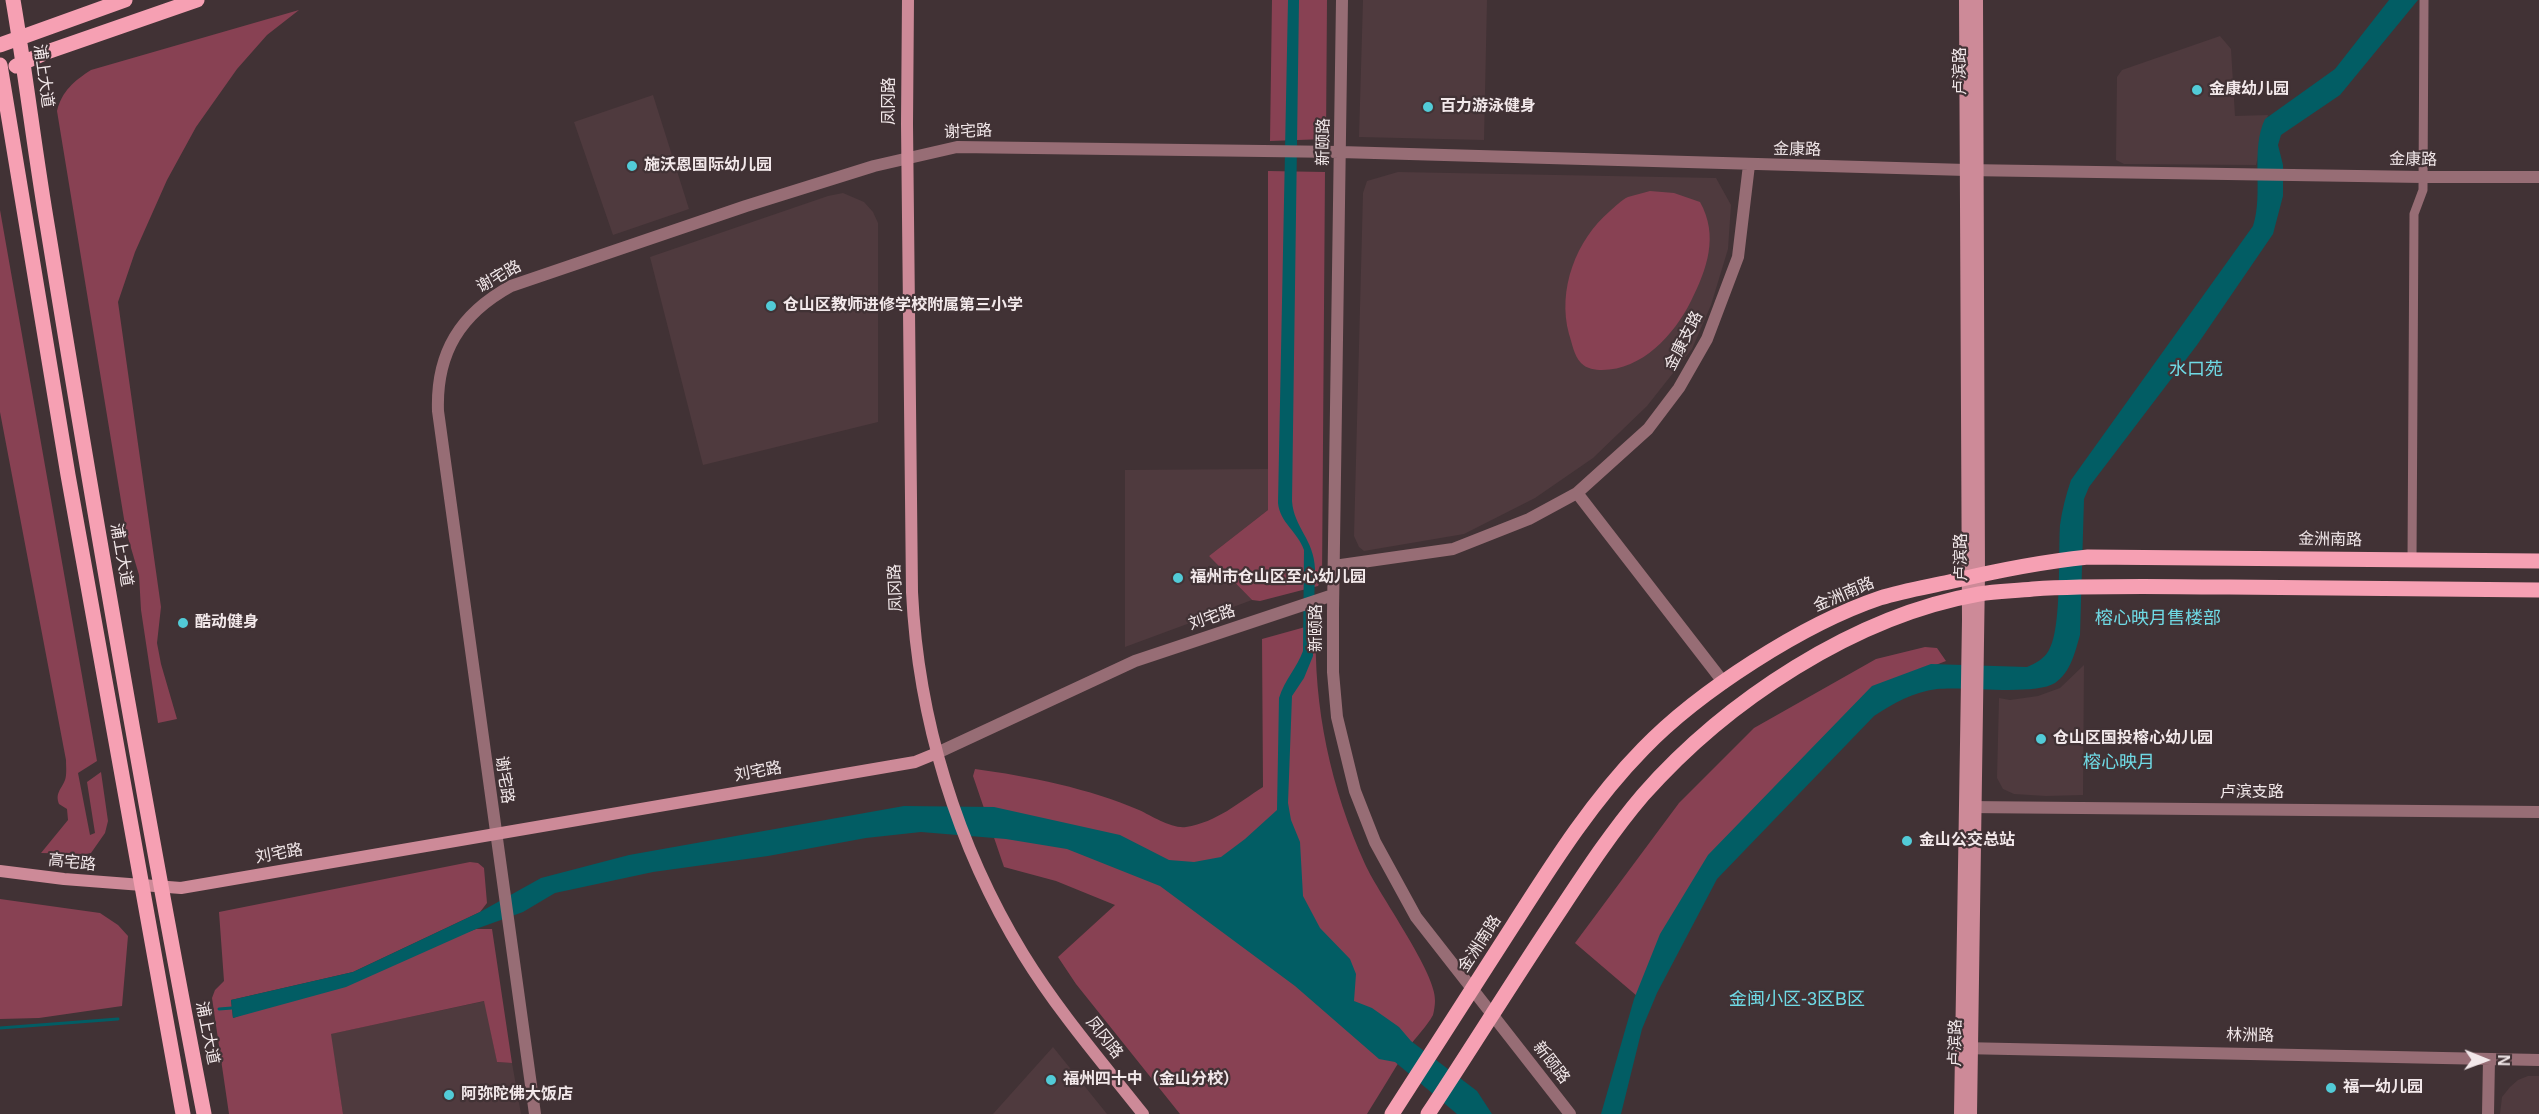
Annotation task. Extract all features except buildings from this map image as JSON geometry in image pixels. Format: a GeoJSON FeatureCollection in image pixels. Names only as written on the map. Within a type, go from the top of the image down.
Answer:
{"type":"FeatureCollection","features":[{"type":"Feature","properties":{"kind":"main road","name":"浦上大道"},"geometry":{"type":"LineString","coordinates":[[13,0],[47,227],[96,516],[161,887],[204,1114]]}},
{"type":"Feature","properties":{"kind":"main road"},"geometry":{"type":"LineString","coordinates":[[0,45],[125,0]]}},
{"type":"Feature","properties":{"kind":"main road"},"geometry":{"type":"LineString","coordinates":[[183,1114],[140,886],[68,476],[0,71],[47,52],[197,0]]}},
{"type":"Feature","properties":{"kind":"main road","name":"凤冈路"},"geometry":{"type":"LineString","coordinates":[[908,0],[907,157],[912,592],[921,678],[937,753],[966,839],[982,876],[1024,954],[1062,1011],[1143,1114]]}},
{"type":"Feature","properties":{"kind":"main road"},"geometry":{"type":"LineString","coordinates":[[1965,0],[1972,170]]}},
{"type":"Feature","properties":{"kind":"main road","name":"卢滨路"},"geometry":{"type":"LineString","coordinates":[[1971,1114],[1967,1048],[1973,595],[1972,170],[1977,0]]}},
{"type":"Feature","properties":{"kind":"main road","name":"金洲南路"},"geometry":{"type":"LineString","coordinates":[[1392,1114],[1571,837],[1612,784],[1644,748],[1724,683],[1787,642],[1837,616],[1881,598],[1973,575],[2088,557],[2539,561]]}},
{"type":"Feature","properties":{"kind":"main road"},"geometry":{"type":"LineString","coordinates":[[1428,1114],[1575,886],[1620,824],[1664,773],[1729,716],[1815,655],[1878,625],[1973,595],[2088,586],[2539,590]]}},
{"type":"Feature","properties":{"kind":"main road","name":"刘宅路"},"geometry":{"type":"LineString","coordinates":[[140,886],[181,888],[915,762],[937,753]]}},
{"type":"Feature","properties":{"kind":"main road","name":"高宅路"},"geometry":{"type":"LineString","coordinates":[[0,871],[140,886]]}},
{"type":"Feature","properties":{"kind":"main road"},"geometry":{"type":"LineString","coordinates":[[1960,1114],[1967,1048]]}},
{"type":"Feature","properties":{"kind":"street","name":"新颐路"},"geometry":{"type":"LineString","coordinates":[[1342,0],[1333,595],[1333,672],[1337,717],[1358,801],[1383,860],[1416,917],[1570,1114]]}},
{"type":"Feature","properties":{"kind":"street"},"geometry":{"type":"LineString","coordinates":[[2412,559],[2414,214],[2423,190],[2424,4]]}},
{"type":"Feature","properties":{"kind":"street","name":"谢宅路"},"geometry":{"type":"LineString","coordinates":[[535,1114],[438,419],[442,367],[453,338],[480,306],[520,282],[746,206],[907,157],[957,147],[1340,152]]}},
{"type":"Feature","properties":{"kind":"street","name":"金康路"},"geometry":{"type":"LineString","coordinates":[[1340,152],[1972,170],[2539,177]]}},
{"type":"Feature","properties":{"kind":"street","name":"金康支路"},"geometry":{"type":"LineString","coordinates":[[1334,566],[1453,549],[1529,519],[1577,493],[1648,429],[1679,388],[1707,339],[1738,257],[1749,165]]}},
{"type":"Feature","properties":{"kind":"street"},"geometry":{"type":"LineString","coordinates":[[1577,493],[1724,683]]}},
{"type":"Feature","properties":{"kind":"street","name":"刘宅路"},"geometry":{"type":"LineString","coordinates":[[937,753],[1135,661],[1333,595]]}},
{"type":"Feature","properties":{"kind":"street","name":"卢滨支路"},"geometry":{"type":"LineString","coordinates":[[1970,807],[2539,812]]}},
{"type":"Feature","properties":{"kind":"street","name":"林洲路"},"geometry":{"type":"LineString","coordinates":[[1967,1048],[2539,1060]]}},
{"type":"Feature","properties":{"kind":"street"},"geometry":{"type":"LineString","coordinates":[[2488,1114],[2489,1059]]}},
{"type":"Feature","properties":{"kind":"shaded area"},"geometry":{"type":"Polygon","coordinates":[[[1272,0],[1327,0],[1326,139],[1270,141],[1272,0]]]}},
{"type":"Feature","properties":{"kind":"shaded area"},"geometry":{"type":"Polygon","coordinates":[[[1363,0],[1487,0],[1484,140],[1359,137],[1363,0]]]}},
{"type":"Feature","properties":{"kind":"shaded area"},"geometry":{"type":"Polygon","coordinates":[[[299,10],[267,35],[237,69],[196,127],[167,180],[135,252],[118,302],[161,607],[157,643],[177,719],[158,723],[141,610],[139,575],[126,531],[57,111],[70,87],[91,70],[299,10]]]}},
{"type":"Feature","properties":{"kind":"shaded area"},"geometry":{"type":"Polygon","coordinates":[[[2220,36],[2231,49],[2235,116],[2268,115],[2256,165],[2124,164],[2116,160],[2117,77],[2122,70],[2220,36]]]}},
{"type":"Feature","properties":{"kind":"shaded area","name":"施沃恩国际幼儿园"},"geometry":{"type":"Polygon","coordinates":[[[653,95],[689,209],[613,235],[574,122],[653,95]]]}},
{"type":"Feature","properties":{"kind":"shaded area"},"geometry":{"type":"Polygon","coordinates":[[[1268,171],[1325,172],[1322,579],[1318,586],[1260,601],[1252,600],[1209,556],[1268,510],[1268,171]]]}},
{"type":"Feature","properties":{"kind":"shaded area"},"geometry":{"type":"Polygon","coordinates":[[[1398,172],[1716,178],[1731,205],[1728,249],[1711,305],[1692,349],[1647,406],[1593,458],[1535,498],[1464,534],[1364,551],[1359,547],[1354,536],[1363,193],[1367,181],[1398,172]]]}},
{"type":"Feature","properties":{"kind":"shaded area"},"geometry":{"type":"Polygon","coordinates":[[[1650,191],[1674,193],[1700,202],[1706,215],[1710,240],[1702,277],[1684,314],[1666,338],[1655,348],[1630,364],[1617,368],[1599,370],[1588,368],[1581,363],[1575,353],[1566,317],[1568,283],[1572,267],[1588,236],[1610,211],[1628,197],[1650,191]]]}},
{"type":"Feature","properties":{"kind":"shaded area","name":"仓山区教师进修学校附属第三小学"},"geometry":{"type":"Polygon","coordinates":[[[843,193],[864,202],[873,212],[878,223],[878,422],[703,465],[650,257],[828,196],[843,193]]]}},
{"type":"Feature","properties":{"kind":"shaded area"},"geometry":{"type":"Polygon","coordinates":[[[0,210],[97,761],[78,773],[90,835],[95,833],[87,782],[101,772],[108,821],[105,833],[91,853],[86,854],[41,853],[68,820],[67,809],[59,804],[58,797],[66,778],[66,760],[0,412],[0,210]]]}},
{"type":"Feature","properties":{"kind":"shaded area","name":"福州市仓山区至心幼儿园"},"geometry":{"type":"Polygon","coordinates":[[[1269,469],[1268,510],[1209,556],[1252,600],[1125,647],[1125,470],[1269,469]]]}},
{"type":"Feature","properties":{"kind":"shaded area"},"geometry":{"type":"Polygon","coordinates":[[[1316,624],[1321,717],[1334,777],[1353,836],[1365,864],[1427,973],[1435,1001],[1433,1015],[1408,1048],[1367,1114],[1180,1114],[1076,984],[1058,957],[1115,905],[1056,881],[1004,867],[973,776],[975,769],[1059,784],[1120,802],[1162,822],[1180,827],[1208,821],[1263,787],[1262,639],[1316,624]]]}},
{"type":"Feature","properties":{"kind":"shaded area"},"geometry":{"type":"Polygon","coordinates":[[[1925,647],[1937,648],[1946,661],[1873,689],[1766,802],[1637,996],[1575,943],[1679,803],[1754,728],[1876,659],[1925,647]]]}},
{"type":"Feature","properties":{"kind":"shaded area","name":"仓山区国投榕心幼儿园"},"geometry":{"type":"Polygon","coordinates":[[[2084,665],[2083,795],[2014,794],[2003,789],[1997,778],[1999,698],[2010,700],[2038,696],[2060,688],[2084,665]]]}},
{"type":"Feature","properties":{"kind":"shaded area"},"geometry":{"type":"Polygon","coordinates":[[[470,862],[478,863],[484,868],[487,903],[480,912],[353,972],[231,1000],[233,1018],[476,929],[492,929],[512,1063],[497,1062],[484,1001],[331,1034],[343,1114],[229,1114],[212,998],[215,990],[224,981],[219,912],[470,862]]]}},
{"type":"Feature","properties":{"kind":"shaded area"},"geometry":{"type":"Polygon","coordinates":[[[0,899],[100,913],[118,925],[128,936],[122,1006],[39,1018],[0,1019],[0,899]]]}},
{"type":"Feature","properties":{"kind":"shaded area"},"geometry":{"type":"Polygon","coordinates":[[[485,1001],[497,1062],[512,1063],[521,1114],[343,1114],[330,1034],[485,1001]]]}},
{"type":"Feature","properties":{"kind":"shaded area","name":"福州四十中（金山分校）"},"geometry":{"type":"Polygon","coordinates":[[[1053,1047],[1107,1114],[993,1114],[1053,1047]]]}},
{"type":"Feature","properties":{"kind":"shaded area"},"geometry":{"type":"Polygon","coordinates":[[[2528,1076],[2539,1076],[2539,1114],[2500,1114],[2502,1097],[2518,1080],[2528,1076]]]}},
{"type":"Feature","properties":{"kind":"water"},"geometry":{"type":"Polygon","coordinates":[[[1288,0],[1299,0],[1292,501],[1296,519],[1311,550],[1315,569],[1313,656],[1304,678],[1292,696],[1288,803],[1291,820],[1300,842],[1303,896],[1320,928],[1350,959],[1356,974],[1354,1001],[1372,1008],[1399,1027],[1411,1041],[1477,1091],[1492,1114],[1457,1114],[1395,1062],[1379,1059],[1295,986],[1160,886],[1067,849],[1006,839],[921,832],[866,838],[768,856],[653,872],[555,893],[523,912],[476,929],[346,987],[233,1018],[231,1000],[353,972],[480,912],[541,878],[629,855],[904,806],[994,807],[1120,835],[1169,860],[1194,862],[1221,857],[1277,810],[1279,698],[1303,651],[1304,550],[1282,516],[1278,503],[1288,0]]]}},
{"type":"Feature","properties":{"kind":"water"},"geometry":{"type":"Polygon","coordinates":[[[2389,0],[2418,0],[2340,95],[2281,135],[2278,145],[2283,165],[2283,196],[2273,234],[2197,345],[2089,487],[2084,499],[2080,635],[2072,661],[2065,673],[2055,683],[2032,689],[1928,690],[1904,699],[1874,716],[1717,879],[1657,993],[1642,1029],[1621,1114],[1601,1114],[1634,999],[1660,934],[1708,855],[1872,686],[1931,664],[2027,667],[2047,653],[2056,625],[2060,525],[2071,480],[2253,226],[2257,200],[2258,144],[2265,119],[2335,69],[2389,0]]]}},
{"type":"Feature","properties":{"kind":"waterway"},"geometry":{"type":"LineString","coordinates":[[219,1009],[232,1008]]}},
{"type":"Feature","properties":{"kind":"waterway"},"geometry":{"type":"LineString","coordinates":[[0,1028],[118,1019]]}},
{"type":"Feature","properties":{"kind":"place","name":"金康幼儿园"},"geometry":{"type":"Point","coordinates":[2197,90]}},
{"type":"Feature","properties":{"kind":"place","name":"百力游泳健身"},"geometry":{"type":"Point","coordinates":[1428,107]}},
{"type":"Feature","properties":{"kind":"place","name":"施沃恩国际幼儿园"},"geometry":{"type":"Point","coordinates":[632,166]}},
{"type":"Feature","properties":{"kind":"place","name":"仓山区教师进修学校附属第三小学"},"geometry":{"type":"Point","coordinates":[771,306]}},
{"type":"Feature","properties":{"kind":"place","name":"福州市仓山区至心幼儿园"},"geometry":{"type":"Point","coordinates":[1178,578]}},
{"type":"Feature","properties":{"kind":"place","name":"酷动健身"},"geometry":{"type":"Point","coordinates":[183,623]}},
{"type":"Feature","properties":{"kind":"place","name":"仓山区国投榕心幼儿园"},"geometry":{"type":"Point","coordinates":[2041,739]}},
{"type":"Feature","properties":{"kind":"place","name":"金山公交总站"},"geometry":{"type":"Point","coordinates":[1907,841]}},
{"type":"Feature","properties":{"kind":"place","name":"福州四十中（金山分校）"},"geometry":{"type":"Point","coordinates":[1051,1080]}},
{"type":"Feature","properties":{"kind":"place","name":"福一幼儿园"},"geometry":{"type":"Point","coordinates":[2331,1088]}},
{"type":"Feature","properties":{"kind":"place","name":"阿弥陀佛大饭店"},"geometry":{"type":"Point","coordinates":[449,1095]}},
{"type":"Feature","properties":{"kind":"district","name":"水口苑"},"geometry":{"type":"Point","coordinates":[2196,370]}},
{"type":"Feature","properties":{"kind":"district","name":"榕心映月售楼部"},"geometry":{"type":"Point","coordinates":[2158,619]}},
{"type":"Feature","properties":{"kind":"district","name":"榕心映月"},"geometry":{"type":"Point","coordinates":[2119,763]}},
{"type":"Feature","properties":{"kind":"district","name":"金闽小区-3区B区"},"geometry":{"type":"Point","coordinates":[1797,1000]}}]}
